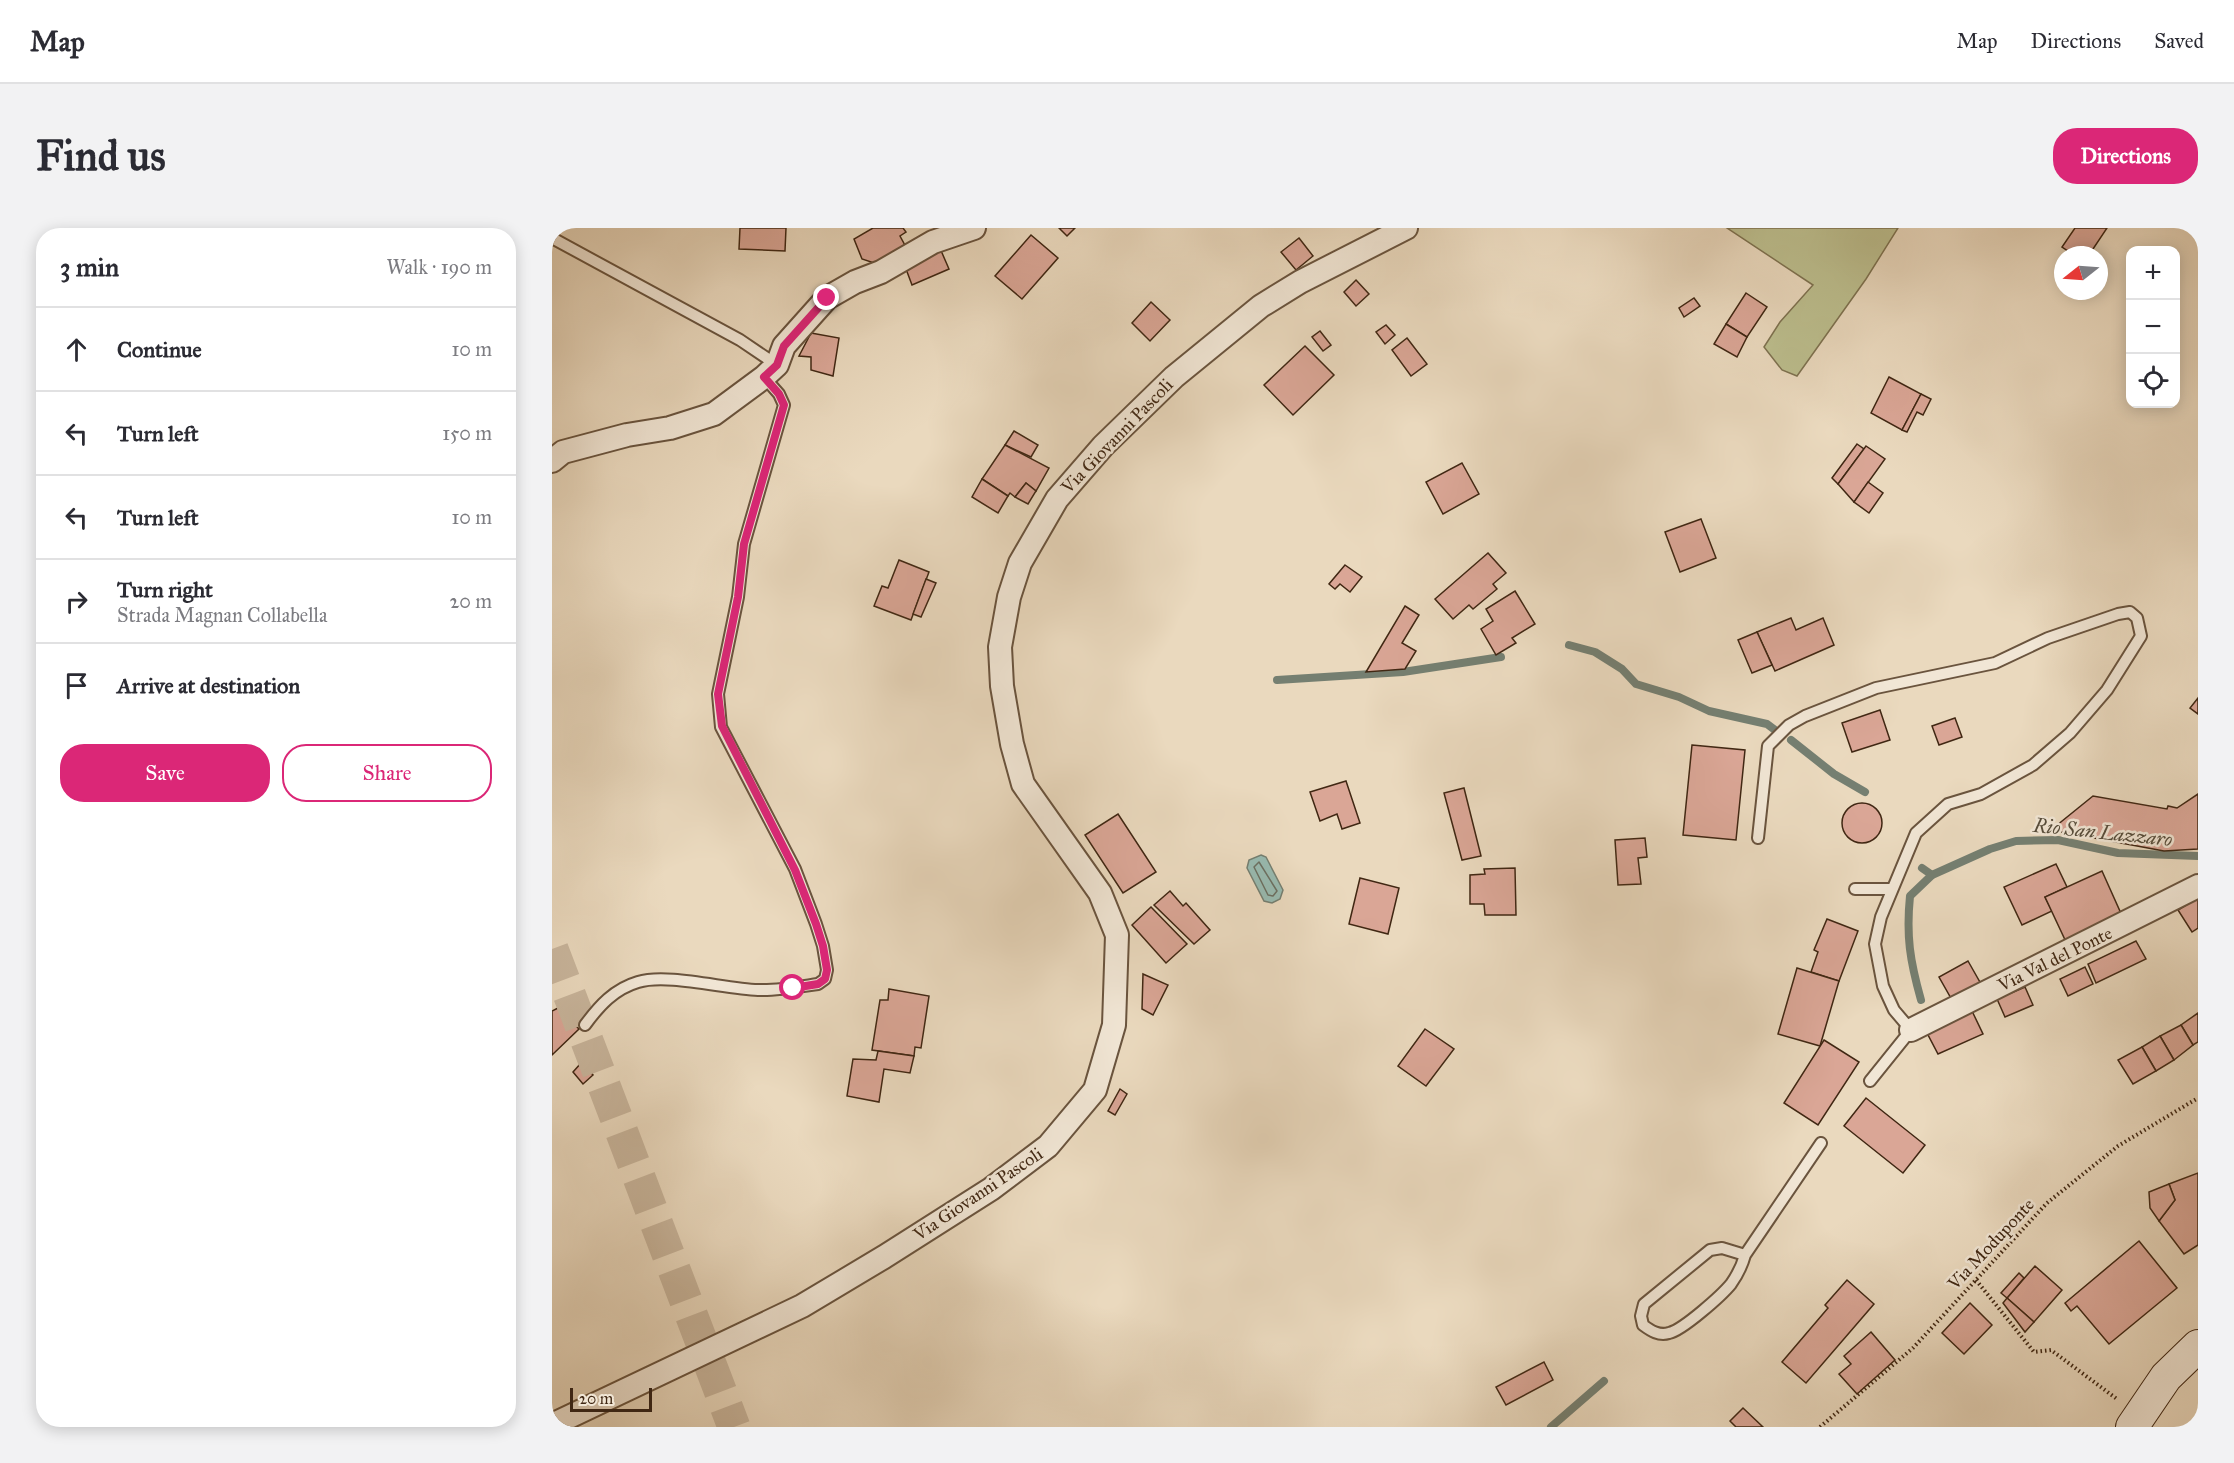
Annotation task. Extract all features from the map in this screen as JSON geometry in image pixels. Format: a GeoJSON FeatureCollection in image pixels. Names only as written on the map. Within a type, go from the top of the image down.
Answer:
{"type":"FeatureCollection","features":[{"type":"Feature","properties":{"kind":"main road"},"geometry":{"type":"LineString","coordinates":[[2136,1421],[2166,1377],[2198,1346]]}},
{"type":"Feature","properties":{"kind":"street"},"geometry":{"type":"LineString","coordinates":[[552,461],[563,452],[627,435],[670,428],[714,414],[770,371],[784,346],[827,298],[855,282],[881,272],[933,242],[974,228]]}},
{"type":"Feature","properties":{"kind":"street","name":"Via Giovanni Pascoli"},"geometry":{"type":"LineString","coordinates":[[552,1425],[802,1306],[873,1263],[991,1189],[1048,1146],[1095,1090],[1114,1025],[1117,935],[1100,893],[1023,784],[1012,744],[1002,686],[1000,647],[1009,597],[1020,563],[1057,499],[1103,446],[1174,377],[1261,306],[1300,282],[1406,228]]}},
{"type":"Feature","properties":{"kind":"street","name":"Via Val del Ponte"},"geometry":{"type":"LineString","coordinates":[[1911,1030],[2198,886]]}},
{"type":"Feature","properties":{"kind":"lane"},"geometry":{"type":"LineString","coordinates":[[552,238],[740,340],[770,371],[784,405],[744,544],[738,597],[718,694],[722,726],[795,870],[823,946],[827,970],[825,979],[818,984],[759,990],[675,981],[640,981],[602,1003],[585,1025]]}},
{"type":"Feature","properties":{"kind":"lane"},"geometry":{"type":"LineString","coordinates":[[1758,838],[1768,746],[1789,725],[1804,716],[1876,688],[1995,663],[2048,638],[2118,614],[2130,612],[2137,618],[2141,636],[2107,690],[2070,733],[2034,765],[1981,794],[1948,804],[1916,833],[1892,889],[1876,935],[1877,965],[1894,1010],[1911,1030],[1870,1081]]}},
{"type":"Feature","properties":{"kind":"lane"},"geometry":{"type":"LineString","coordinates":[[1855,889],[1892,889]]}},
{"type":"Feature","properties":{"kind":"lane"},"geometry":{"type":"LineString","coordinates":[[1745,1255],[1722,1248],[1710,1250],[1644,1304],[1641,1317],[1643,1325],[1654,1333],[1670,1333],[1729,1286],[1741,1270],[1745,1255],[1821,1143]]}},
{"type":"Feature","properties":{"kind":"path","name":"Via Moduponte"},"geometry":{"type":"LineString","coordinates":[[1820,1427],[1913,1348],[2047,1203],[2118,1146],[2198,1098]]}},
{"type":"Feature","properties":{"kind":"path"},"geometry":{"type":"LineString","coordinates":[[1976,1280],[2034,1352],[2051,1350],[2136,1421]]}},
{"type":"Feature","properties":{"kind":"green space"},"geometry":{"type":"Polygon","coordinates":[[[1727,228],[1898,228],[1866,279],[1797,376],[1782,370],[1764,347],[1780,322],[1813,285],[1727,228]]]}},
{"type":"Feature","properties":{"kind":"water"},"geometry":{"type":"Polygon","coordinates":[[[1261,855],[1266,857],[1283,890],[1280,899],[1272,903],[1264,901],[1247,868],[1249,860],[1261,855]]]}},
{"type":"Feature","properties":{"kind":"building"},"geometry":{"type":"Polygon","coordinates":[[[740,228],[786,228],[785,251],[739,249],[740,228]]]}},
{"type":"Feature","properties":{"kind":"building"},"geometry":{"type":"Polygon","coordinates":[[[873,228],[903,228],[906,232],[900,236],[907,249],[883,266],[862,259],[854,239],[873,228]]]}},
{"type":"Feature","properties":{"kind":"building"},"geometry":{"type":"Polygon","coordinates":[[[1059,228],[1075,228],[1067,236],[1059,228]]]}},
{"type":"Feature","properties":{"kind":"building"},"geometry":{"type":"Polygon","coordinates":[[[2075,228],[2107,228],[2095,246],[2063,246],[2075,228]]]}},
{"type":"Feature","properties":{"kind":"building"},"geometry":{"type":"Polygon","coordinates":[[[1031,235],[1058,258],[1022,299],[995,276],[1031,235]]]}},
{"type":"Feature","properties":{"kind":"building"},"geometry":{"type":"Polygon","coordinates":[[[1299,238],[1313,256],[1296,270],[1281,252],[1299,238]]]}},
{"type":"Feature","properties":{"kind":"building"},"geometry":{"type":"Polygon","coordinates":[[[939,246],[949,269],[912,285],[903,261],[939,246]]]}},
{"type":"Feature","properties":{"kind":"building"},"geometry":{"type":"Polygon","coordinates":[[[1356,280],[1369,294],[1356,306],[1344,292],[1356,280]]]}},
{"type":"Feature","properties":{"kind":"building"},"geometry":{"type":"Polygon","coordinates":[[[1746,293],[1767,307],[1747,337],[1726,324],[1746,293]]]}},
{"type":"Feature","properties":{"kind":"building"},"geometry":{"type":"Polygon","coordinates":[[[1694,298],[1700,306],[1684,317],[1679,308],[1694,298]]]}},
{"type":"Feature","properties":{"kind":"building"},"geometry":{"type":"Polygon","coordinates":[[[1151,302],[1170,320],[1150,341],[1132,323],[1151,302]]]}},
{"type":"Feature","properties":{"kind":"building"},"geometry":{"type":"Polygon","coordinates":[[[1726,324],[1747,337],[1737,357],[1714,344],[1726,324]]]}},
{"type":"Feature","properties":{"kind":"building"},"geometry":{"type":"Polygon","coordinates":[[[1386,325],[1395,335],[1385,344],[1376,332],[1386,325]]]}},
{"type":"Feature","properties":{"kind":"building"},"geometry":{"type":"Polygon","coordinates":[[[1320,331],[1331,345],[1323,351],[1312,337],[1320,331]]]}},
{"type":"Feature","properties":{"kind":"building"},"geometry":{"type":"Polygon","coordinates":[[[811,333],[839,338],[833,376],[811,370],[811,357],[799,356],[811,333]]]}},
{"type":"Feature","properties":{"kind":"building"},"geometry":{"type":"Polygon","coordinates":[[[1407,338],[1427,364],[1411,376],[1392,350],[1407,338]]]}},
{"type":"Feature","properties":{"kind":"building"},"geometry":{"type":"Polygon","coordinates":[[[1305,346],[1334,375],[1293,415],[1264,385],[1305,346]]]}},
{"type":"Feature","properties":{"kind":"building"},"geometry":{"type":"Polygon","coordinates":[[[1889,377],[1921,394],[1902,430],[1871,413],[1889,377]]]}},
{"type":"Feature","properties":{"kind":"building"},"geometry":{"type":"Polygon","coordinates":[[[1921,394],[1931,399],[1923,415],[1917,412],[1907,432],[1902,430],[1921,394]]]}},
{"type":"Feature","properties":{"kind":"building"},"geometry":{"type":"Polygon","coordinates":[[[1014,431],[1038,445],[1031,457],[1005,445],[1014,431]]]}},
{"type":"Feature","properties":{"kind":"building"},"geometry":{"type":"Polygon","coordinates":[[[1857,444],[1864,449],[1838,484],[1832,478],[1857,444]]]}},
{"type":"Feature","properties":{"kind":"building"},"geometry":{"type":"Polygon","coordinates":[[[1005,445],[1049,468],[1036,491],[1026,483],[1015,497],[1010,493],[1008,496],[982,479],[1005,445]]]}},
{"type":"Feature","properties":{"kind":"building"},"geometry":{"type":"Polygon","coordinates":[[[1866,446],[1885,459],[1854,502],[1838,484],[1866,446]]]}},
{"type":"Feature","properties":{"kind":"building"},"geometry":{"type":"Polygon","coordinates":[[[1462,463],[1479,494],[1443,514],[1426,482],[1462,463]]]}},
{"type":"Feature","properties":{"kind":"building"},"geometry":{"type":"Polygon","coordinates":[[[982,479],[1008,496],[998,513],[972,497],[982,479]]]}},
{"type":"Feature","properties":{"kind":"building"},"geometry":{"type":"Polygon","coordinates":[[[1868,482],[1883,493],[1869,513],[1854,502],[1868,482]]]}},
{"type":"Feature","properties":{"kind":"building"},"geometry":{"type":"Polygon","coordinates":[[[1026,483],[1036,491],[1028,504],[1015,497],[1026,483]]]}},
{"type":"Feature","properties":{"kind":"building"},"geometry":{"type":"Polygon","coordinates":[[[1701,519],[1716,558],[1680,572],[1665,532],[1701,519]]]}},
{"type":"Feature","properties":{"kind":"building"},"geometry":{"type":"Polygon","coordinates":[[[1488,553],[1506,573],[1493,584],[1497,589],[1473,609],[1469,605],[1453,619],[1435,599],[1488,553]]]}},
{"type":"Feature","properties":{"kind":"building"},"geometry":{"type":"Polygon","coordinates":[[[899,560],[929,572],[911,620],[874,606],[882,586],[888,588],[899,560]]]}},
{"type":"Feature","properties":{"kind":"building"},"geometry":{"type":"Polygon","coordinates":[[[1345,565],[1362,577],[1350,592],[1340,584],[1335,589],[1329,584],[1345,565]]]}},
{"type":"Feature","properties":{"kind":"building"},"geometry":{"type":"Polygon","coordinates":[[[926,579],[936,583],[921,617],[913,614],[926,579]]]}},
{"type":"Feature","properties":{"kind":"building"},"geometry":{"type":"Polygon","coordinates":[[[1515,591],[1535,624],[1512,638],[1516,643],[1496,655],[1481,629],[1493,621],[1486,609],[1515,591]]]}},
{"type":"Feature","properties":{"kind":"building"},"geometry":{"type":"Polygon","coordinates":[[[1405,606],[1419,615],[1402,643],[1416,651],[1405,669],[1366,672],[1405,606]]]}},
{"type":"Feature","properties":{"kind":"building"},"geometry":{"type":"Polygon","coordinates":[[[1791,618],[1796,630],[1823,618],[1834,645],[1775,671],[1757,632],[1791,618]]]}},
{"type":"Feature","properties":{"kind":"building"},"geometry":{"type":"Polygon","coordinates":[[[1757,632],[1772,665],[1752,673],[1738,640],[1757,632]]]}},
{"type":"Feature","properties":{"kind":"building"},"geometry":{"type":"Polygon","coordinates":[[[2198,698],[2198,714],[2190,708],[2198,698]]]}},
{"type":"Feature","properties":{"kind":"building"},"geometry":{"type":"Polygon","coordinates":[[[1880,710],[1890,740],[1852,752],[1842,723],[1880,710]]]}},
{"type":"Feature","properties":{"kind":"building"},"geometry":{"type":"Polygon","coordinates":[[[1955,718],[1962,737],[1939,745],[1932,726],[1955,718]]]}},
{"type":"Feature","properties":{"kind":"building"},"geometry":{"type":"Polygon","coordinates":[[[1692,745],[1745,750],[1736,840],[1683,835],[1692,745]]]}},
{"type":"Feature","properties":{"kind":"building"},"geometry":{"type":"Polygon","coordinates":[[[1346,781],[1360,823],[1342,829],[1337,814],[1320,821],[1310,792],[1346,781]]]}},
{"type":"Feature","properties":{"kind":"building"},"geometry":{"type":"Polygon","coordinates":[[[1464,788],[1481,856],[1462,860],[1444,793],[1464,788]]]}},
{"type":"Feature","properties":{"kind":"building"},"geometry":{"type":"Polygon","coordinates":[[[2198,794],[2198,849],[2164,851],[2051,830],[2093,796],[2167,809],[2168,806],[2177,808],[2198,794]]]}},
{"type":"Feature","properties":{"kind":"building"},"geometry":{"type":"Polygon","coordinates":[[[1862,803],[1870,804],[1876,809],[1881,815],[1881,831],[1876,837],[1870,842],[1862,843],[1854,842],[1848,837],[1843,831],[1842,823],[1843,815],[1848,809],[1854,804],[1862,803]]]}},
{"type":"Feature","properties":{"kind":"building"},"geometry":{"type":"Polygon","coordinates":[[[1118,814],[1156,872],[1123,893],[1085,835],[1118,814]]]}},
{"type":"Feature","properties":{"kind":"building"},"geometry":{"type":"Polygon","coordinates":[[[1645,838],[1647,857],[1638,858],[1641,884],[1618,885],[1615,840],[1645,838]]]}},
{"type":"Feature","properties":{"kind":"building"},"geometry":{"type":"Polygon","coordinates":[[[2056,864],[2067,887],[2045,897],[2052,911],[2022,925],[2004,887],[2056,864]]]}},
{"type":"Feature","properties":{"kind":"building"},"geometry":{"type":"Polygon","coordinates":[[[1515,868],[1516,915],[1485,915],[1484,904],[1470,904],[1470,875],[1485,874],[1484,869],[1515,868]]]}},
{"type":"Feature","properties":{"kind":"building"},"geometry":{"type":"Polygon","coordinates":[[[2102,871],[2123,918],[2067,944],[2045,897],[2102,871]]]}},
{"type":"Feature","properties":{"kind":"building"},"geometry":{"type":"Polygon","coordinates":[[[1360,878],[1399,888],[1388,934],[1349,924],[1360,878]]]}},
{"type":"Feature","properties":{"kind":"building"},"geometry":{"type":"Polygon","coordinates":[[[1170,891],[1183,906],[1186,903],[1210,930],[1194,944],[1154,905],[1170,891]]]}},
{"type":"Feature","properties":{"kind":"building"},"geometry":{"type":"Polygon","coordinates":[[[2198,898],[2198,928],[2192,932],[2178,910],[2198,898]]]}},
{"type":"Feature","properties":{"kind":"building"},"geometry":{"type":"Polygon","coordinates":[[[1151,907],[1187,944],[1166,963],[1132,925],[1151,907]]]}},
{"type":"Feature","properties":{"kind":"building"},"geometry":{"type":"Polygon","coordinates":[[[1827,919],[1858,931],[1839,981],[1811,972],[1818,952],[1814,950],[1827,919]]]}},
{"type":"Feature","properties":{"kind":"building"},"geometry":{"type":"Polygon","coordinates":[[[2136,941],[2146,959],[2096,983],[2088,964],[2136,941]]]}},
{"type":"Feature","properties":{"kind":"building"},"geometry":{"type":"Polygon","coordinates":[[[1968,961],[1981,984],[1952,1000],[1939,977],[1968,961]]]}},
{"type":"Feature","properties":{"kind":"building"},"geometry":{"type":"Polygon","coordinates":[[[2085,967],[2093,984],[2068,996],[2060,979],[2085,967]]]}},
{"type":"Feature","properties":{"kind":"building"},"geometry":{"type":"Polygon","coordinates":[[[1797,968],[1839,981],[1820,1046],[1778,1034],[1797,968]]]}},
{"type":"Feature","properties":{"kind":"building"},"geometry":{"type":"Polygon","coordinates":[[[1143,974],[1168,985],[1153,1015],[1142,1009],[1143,974]]]}},
{"type":"Feature","properties":{"kind":"building"},"geometry":{"type":"Polygon","coordinates":[[[2025,987],[2033,1005],[2005,1017],[1997,999],[2025,987]]]}},
{"type":"Feature","properties":{"kind":"building"},"geometry":{"type":"Polygon","coordinates":[[[889,989],[929,996],[921,1048],[915,1047],[914,1056],[872,1050],[880,1000],[888,1000],[889,989]]]}},
{"type":"Feature","properties":{"kind":"building"},"geometry":{"type":"Polygon","coordinates":[[[558,1008],[579,1029],[552,1055],[552,1011],[558,1008]]]}},
{"type":"Feature","properties":{"kind":"building"},"geometry":{"type":"Polygon","coordinates":[[[1972,1011],[1983,1034],[1938,1054],[1926,1031],[1972,1011]]]}},
{"type":"Feature","properties":{"kind":"building"},"geometry":{"type":"Polygon","coordinates":[[[2198,1013],[2198,1042],[2193,1045],[2181,1025],[2198,1013]]]}},
{"type":"Feature","properties":{"kind":"building"},"geometry":{"type":"Polygon","coordinates":[[[2181,1025],[2193,1045],[2174,1060],[2160,1036],[2181,1025]]]}},
{"type":"Feature","properties":{"kind":"building"},"geometry":{"type":"Polygon","coordinates":[[[1425,1029],[1454,1049],[1426,1086],[1398,1066],[1425,1029]]]}},
{"type":"Feature","properties":{"kind":"building"},"geometry":{"type":"Polygon","coordinates":[[[2160,1036],[2174,1060],[2156,1071],[2142,1047],[2160,1036]]]}},
{"type":"Feature","properties":{"kind":"building"},"geometry":{"type":"Polygon","coordinates":[[[1824,1040],[1859,1062],[1818,1125],[1784,1103],[1824,1040]]]}},
{"type":"Feature","properties":{"kind":"building"},"geometry":{"type":"Polygon","coordinates":[[[2142,1047],[2156,1071],[2133,1084],[2118,1060],[2142,1047]]]}},
{"type":"Feature","properties":{"kind":"building"},"geometry":{"type":"Polygon","coordinates":[[[878,1051],[914,1056],[910,1073],[884,1069],[879,1102],[847,1096],[853,1059],[876,1060],[878,1051]]]}},
{"type":"Feature","properties":{"kind":"building"},"geometry":{"type":"Polygon","coordinates":[[[582,1062],[593,1075],[583,1084],[573,1072],[582,1062]]]}},
{"type":"Feature","properties":{"kind":"building"},"geometry":{"type":"Polygon","coordinates":[[[1120,1089],[1127,1094],[1115,1115],[1108,1111],[1120,1089]]]}},
{"type":"Feature","properties":{"kind":"building"},"geometry":{"type":"Polygon","coordinates":[[[1866,1098],[1925,1145],[1903,1173],[1844,1126],[1866,1098]]]}},
{"type":"Feature","properties":{"kind":"building"},"geometry":{"type":"Polygon","coordinates":[[[2198,1173],[2198,1245],[2184,1254],[2159,1221],[2175,1200],[2169,1184],[2198,1173]]]}},
{"type":"Feature","properties":{"kind":"building"},"geometry":{"type":"Polygon","coordinates":[[[2169,1184],[2175,1200],[2159,1221],[2150,1208],[2149,1192],[2169,1184]]]}},
{"type":"Feature","properties":{"kind":"building"},"geometry":{"type":"Polygon","coordinates":[[[2139,1241],[2177,1288],[2109,1344],[2077,1306],[2071,1311],[2065,1303],[2139,1241]]]}},
{"type":"Feature","properties":{"kind":"building"},"geometry":{"type":"Polygon","coordinates":[[[2035,1266],[2062,1290],[2034,1322],[2007,1298],[2035,1266]]]}},
{"type":"Feature","properties":{"kind":"building"},"geometry":{"type":"Polygon","coordinates":[[[2019,1273],[2024,1278],[2007,1298],[2001,1293],[2019,1273]]]}},
{"type":"Feature","properties":{"kind":"building"},"geometry":{"type":"Polygon","coordinates":[[[1847,1280],[1874,1304],[1806,1383],[1782,1362],[1828,1308],[1825,1305],[1847,1280]]]}},
{"type":"Feature","properties":{"kind":"building"},"geometry":{"type":"Polygon","coordinates":[[[2007,1298],[2034,1322],[2025,1332],[2003,1303],[2007,1298]]]}},
{"type":"Feature","properties":{"kind":"building"},"geometry":{"type":"Polygon","coordinates":[[[1970,1303],[1992,1325],[1964,1354],[1942,1333],[1970,1303]]]}},
{"type":"Feature","properties":{"kind":"building"},"geometry":{"type":"Polygon","coordinates":[[[1871,1332],[1895,1360],[1857,1394],[1839,1374],[1851,1364],[1844,1356],[1871,1332]]]}},
{"type":"Feature","properties":{"kind":"building"},"geometry":{"type":"Polygon","coordinates":[[[1544,1362],[1553,1380],[1506,1405],[1496,1387],[1544,1362]]]}},
{"type":"Feature","properties":{"kind":"building"},"geometry":{"type":"Polygon","coordinates":[[[1743,1408],[1763,1427],[1736,1427],[1730,1421],[1743,1408]]]}},
{"type":"Feature","properties":{"kind":"waterway"},"geometry":{"type":"LineString","coordinates":[[1569,645],[1595,652],[1622,669],[1636,684],[1679,697],[1709,711],[1767,724],[1775,730]]}},
{"type":"Feature","properties":{"kind":"waterway"},"geometry":{"type":"LineString","coordinates":[[1277,680],[1403,672],[1501,657]]}},
{"type":"Feature","properties":{"kind":"waterway"},"geometry":{"type":"LineString","coordinates":[[1791,740],[1834,774],[1865,792]]}},
{"type":"Feature","properties":{"kind":"waterway","name":"Rio San Lazzaro"},"geometry":{"type":"LineString","coordinates":[[1921,1000],[1910,948],[1908,924],[1910,896],[1932,875],[1990,849],[2016,841],[2058,840],[2118,853],[2198,856]]}},
{"type":"Feature","properties":{"kind":"waterway"},"geometry":{"type":"LineString","coordinates":[[1922,868],[1932,875]]}},
{"type":"Feature","properties":{"kind":"waterway","name":"Rio San Lazzaro"},"geometry":{"type":"LineString","coordinates":[[1551,1427],[1604,1381]]}},
{"type":"Feature","properties":{"kind":"tunnel"},"geometry":{"type":"LineString","coordinates":[[552,949],[734,1427]]}},
{"type":"Feature","properties":{"kind":"route"},"geometry":{"type":"LineString","coordinates":[[793,988],[818,984],[825,979],[827,970],[823,946],[795,870],[737,761],[722,726],[718,694],[738,597],[744,544],[784,405],[779,394],[764,377],[777,365],[784,346],[827,298]]}}]}
